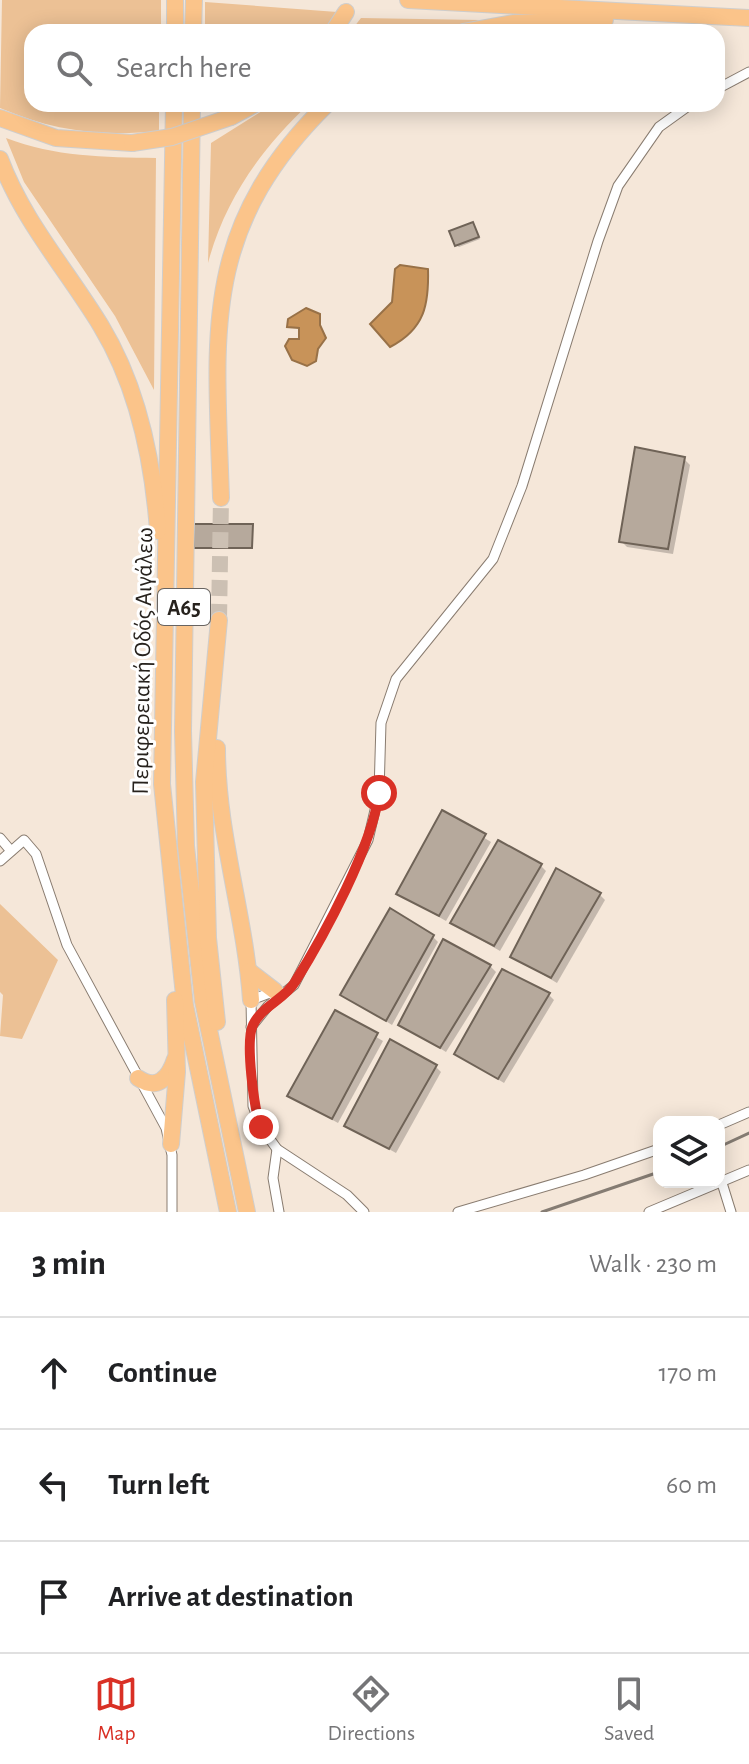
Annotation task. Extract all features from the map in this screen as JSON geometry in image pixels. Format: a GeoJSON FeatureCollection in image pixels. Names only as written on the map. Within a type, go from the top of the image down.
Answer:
{"type":"FeatureCollection","features":[{"type":"Feature","properties":{"kind":"highway"},"geometry":{"type":"LineString","coordinates":[[175,0],[175,24]]}},
{"type":"Feature","properties":{"kind":"highway"},"geometry":{"type":"LineString","coordinates":[[193,24],[194,0]]}},
{"type":"Feature","properties":{"kind":"highway"},"geometry":{"type":"LineString","coordinates":[[408,0],[749,18]]}},
{"type":"Feature","properties":{"kind":"highway"},"geometry":{"type":"LineString","coordinates":[[338,24],[346,12]]}},
{"type":"Feature","properties":{"kind":"highway"},"geometry":{"type":"LineString","coordinates":[[507,24],[658,15]]}},
{"type":"Feature","properties":{"kind":"highway","name":"Περιφερειακή Οδός Αιγάλεω"},"geometry":{"type":"LineString","coordinates":[[174,112],[162,784],[185,1005],[228,1212]]}},
{"type":"Feature","properties":{"kind":"highway","name":"Περιφερειακή Οδός Αιγάλεω"},"geometry":{"type":"LineString","coordinates":[[192,112],[184,805],[195,946],[223,1107],[247,1212]]}},
{"type":"Feature","properties":{"kind":"highway"},"geometry":{"type":"LineString","coordinates":[[0,118],[31,131],[81,142],[132,143],[172,137],[240,112]]}},
{"type":"Feature","properties":{"kind":"highway"},"geometry":{"type":"LineString","coordinates":[[221,498],[216,339],[230,256],[254,196],[275,163],[320,112]]}},
{"type":"Feature","properties":{"kind":"highway"},"geometry":{"type":"LineString","coordinates":[[0,159],[34,228],[102,328],[133,396],[153,481],[165,662]]}},
{"type":"Feature","properties":{"kind":"highway"},"geometry":{"type":"LineString","coordinates":[[219,620],[204,782],[208,938],[223,1060],[223,1107]]}},
{"type":"Feature","properties":{"kind":"highway"},"geometry":{"type":"LineString","coordinates":[[217,653],[219,816],[249,971],[251,1000]]}},
{"type":"Feature","properties":{"kind":"highway"},"geometry":{"type":"LineString","coordinates":[[168,852],[163,888],[177,1049],[171,1144]]}},
{"type":"Feature","properties":{"kind":"highway"},"geometry":{"type":"LineString","coordinates":[[249,971],[275,991]]}},
{"type":"Feature","properties":{"kind":"highway"},"geometry":{"type":"LineString","coordinates":[[138,1078],[152,1084],[166,1078],[177,1049]]}},
{"type":"Feature","properties":{"kind":"street"},"geometry":{"type":"LineString","coordinates":[[725,85],[749,72]]}},
{"type":"Feature","properties":{"kind":"street"},"geometry":{"type":"LineString","coordinates":[[251,1027],[268,1006],[294,985],[373,826],[381,723],[387,698],[396,679],[493,559],[522,486],[618,186],[659,127],[680,112]]}},
{"type":"Feature","properties":{"kind":"street"},"geometry":{"type":"LineString","coordinates":[[0,838],[11,851]]}},
{"type":"Feature","properties":{"kind":"street"},"geometry":{"type":"LineString","coordinates":[[0,861],[24,840],[36,854],[67,945],[171,1144],[172,1212]]}},
{"type":"Feature","properties":{"kind":"street"},"geometry":{"type":"LineString","coordinates":[[294,985],[251,1000],[253,1106],[261,1127],[277,1149],[347,1195],[364,1212]]}},
{"type":"Feature","properties":{"kind":"street"},"geometry":{"type":"LineString","coordinates":[[725,1122],[749,1112]]}},
{"type":"Feature","properties":{"kind":"street"},"geometry":{"type":"LineString","coordinates":[[277,1149],[273,1178],[279,1212]]}},
{"type":"Feature","properties":{"kind":"street"},"geometry":{"type":"LineString","coordinates":[[458,1212],[653,1151]]}},
{"type":"Feature","properties":{"kind":"street"},"geometry":{"type":"LineString","coordinates":[[725,1182],[749,1170]]}},
{"type":"Feature","properties":{"kind":"street"},"geometry":{"type":"LineString","coordinates":[[649,1212],[709,1188]]}},
{"type":"Feature","properties":{"kind":"street"},"geometry":{"type":"LineString","coordinates":[[724,1188],[731,1212]]}},
{"type":"Feature","properties":{"kind":"shaded area"},"geometry":{"type":"Polygon","coordinates":[[[2,0],[161,0],[161,24],[24,24],[24,112],[159,112],[159,131],[118,133],[78,130],[39,122],[0,108],[2,0]]]}},
{"type":"Feature","properties":{"kind":"shaded area"},"geometry":{"type":"Polygon","coordinates":[[[205,2],[337,12],[329,24],[205,24],[205,2]]]}},
{"type":"Feature","properties":{"kind":"shaded area"},"geometry":{"type":"Polygon","coordinates":[[[361,18],[480,20],[464,24],[356,24],[361,18]]]}},
{"type":"Feature","properties":{"kind":"shaded area"},"geometry":{"type":"Polygon","coordinates":[[[260,112],[301,112],[275,139],[247,176],[224,217],[208,263],[211,143],[260,112]]]}},
{"type":"Feature","properties":{"kind":"shaded area"},"geometry":{"type":"Polygon","coordinates":[[[6,138],[61,152],[156,158],[154,390],[115,316],[24,182],[6,138]]]}},
{"type":"Feature","properties":{"kind":"shaded area"},"geometry":{"type":"Polygon","coordinates":[[[400,265],[428,269],[426,304],[418,324],[390,347],[370,324],[392,302],[395,269],[400,265]]]}},
{"type":"Feature","properties":{"kind":"shaded area"},"geometry":{"type":"Polygon","coordinates":[[[306,308],[320,314],[320,325],[326,338],[318,349],[316,361],[307,366],[292,360],[285,346],[289,339],[299,339],[299,328],[287,327],[288,319],[306,308]]]}},
{"type":"Feature","properties":{"kind":"shaded area"},"geometry":{"type":"Polygon","coordinates":[[[0,904],[58,960],[22,1039],[0,1036],[3,995],[0,992],[0,904]]]}},
{"type":"Feature","properties":{"kind":"building"},"geometry":{"type":"Polygon","coordinates":[[[473,222],[479,237],[455,246],[449,231],[473,222]]]}},
{"type":"Feature","properties":{"kind":"building"},"geometry":{"type":"Polygon","coordinates":[[[635,447],[685,457],[668,549],[619,542],[635,447]]]}},
{"type":"Feature","properties":{"kind":"building"},"geometry":{"type":"Polygon","coordinates":[[[194,524],[253,524],[252,548],[194,548],[194,524]]]}},
{"type":"Feature","properties":{"kind":"building"},"geometry":{"type":"Polygon","coordinates":[[[442,810],[486,834],[439,916],[396,894],[442,810]]]}},
{"type":"Feature","properties":{"kind":"building"},"geometry":{"type":"Polygon","coordinates":[[[498,840],[542,864],[494,946],[450,923],[498,840]]]}},
{"type":"Feature","properties":{"kind":"building"},"geometry":{"type":"Polygon","coordinates":[[[556,868],[601,893],[551,978],[510,957],[556,868]]]}},
{"type":"Feature","properties":{"kind":"building"},"geometry":{"type":"Polygon","coordinates":[[[390,908],[434,935],[386,1021],[340,995],[390,908]]]}},
{"type":"Feature","properties":{"kind":"building"},"geometry":{"type":"Polygon","coordinates":[[[443,939],[491,965],[440,1048],[398,1025],[443,939]]]}},
{"type":"Feature","properties":{"kind":"building"},"geometry":{"type":"Polygon","coordinates":[[[502,969],[550,993],[498,1079],[454,1054],[502,969]]]}},
{"type":"Feature","properties":{"kind":"building"},"geometry":{"type":"Polygon","coordinates":[[[335,1010],[378,1033],[332,1119],[287,1096],[335,1010]]]}},
{"type":"Feature","properties":{"kind":"building"},"geometry":{"type":"Polygon","coordinates":[[[390,1039],[437,1065],[389,1149],[344,1126],[390,1039]]]}},
{"type":"Feature","properties":{"kind":"tunnel"},"geometry":{"type":"LineString","coordinates":[[219,620],[221,498]]}},
{"type":"Feature","properties":{"kind":"railway"},"geometry":{"type":"LineString","coordinates":[[725,1144],[749,1133]]}},
{"type":"Feature","properties":{"kind":"railway"},"geometry":{"type":"LineString","coordinates":[[542,1212],[653,1174]]}},
{"type":"Feature","properties":{"kind":"route"},"geometry":{"type":"LineString","coordinates":[[261,1127],[253,1106],[251,1027],[268,1006],[294,985],[362,854],[373,826],[379,793]]}}]}
